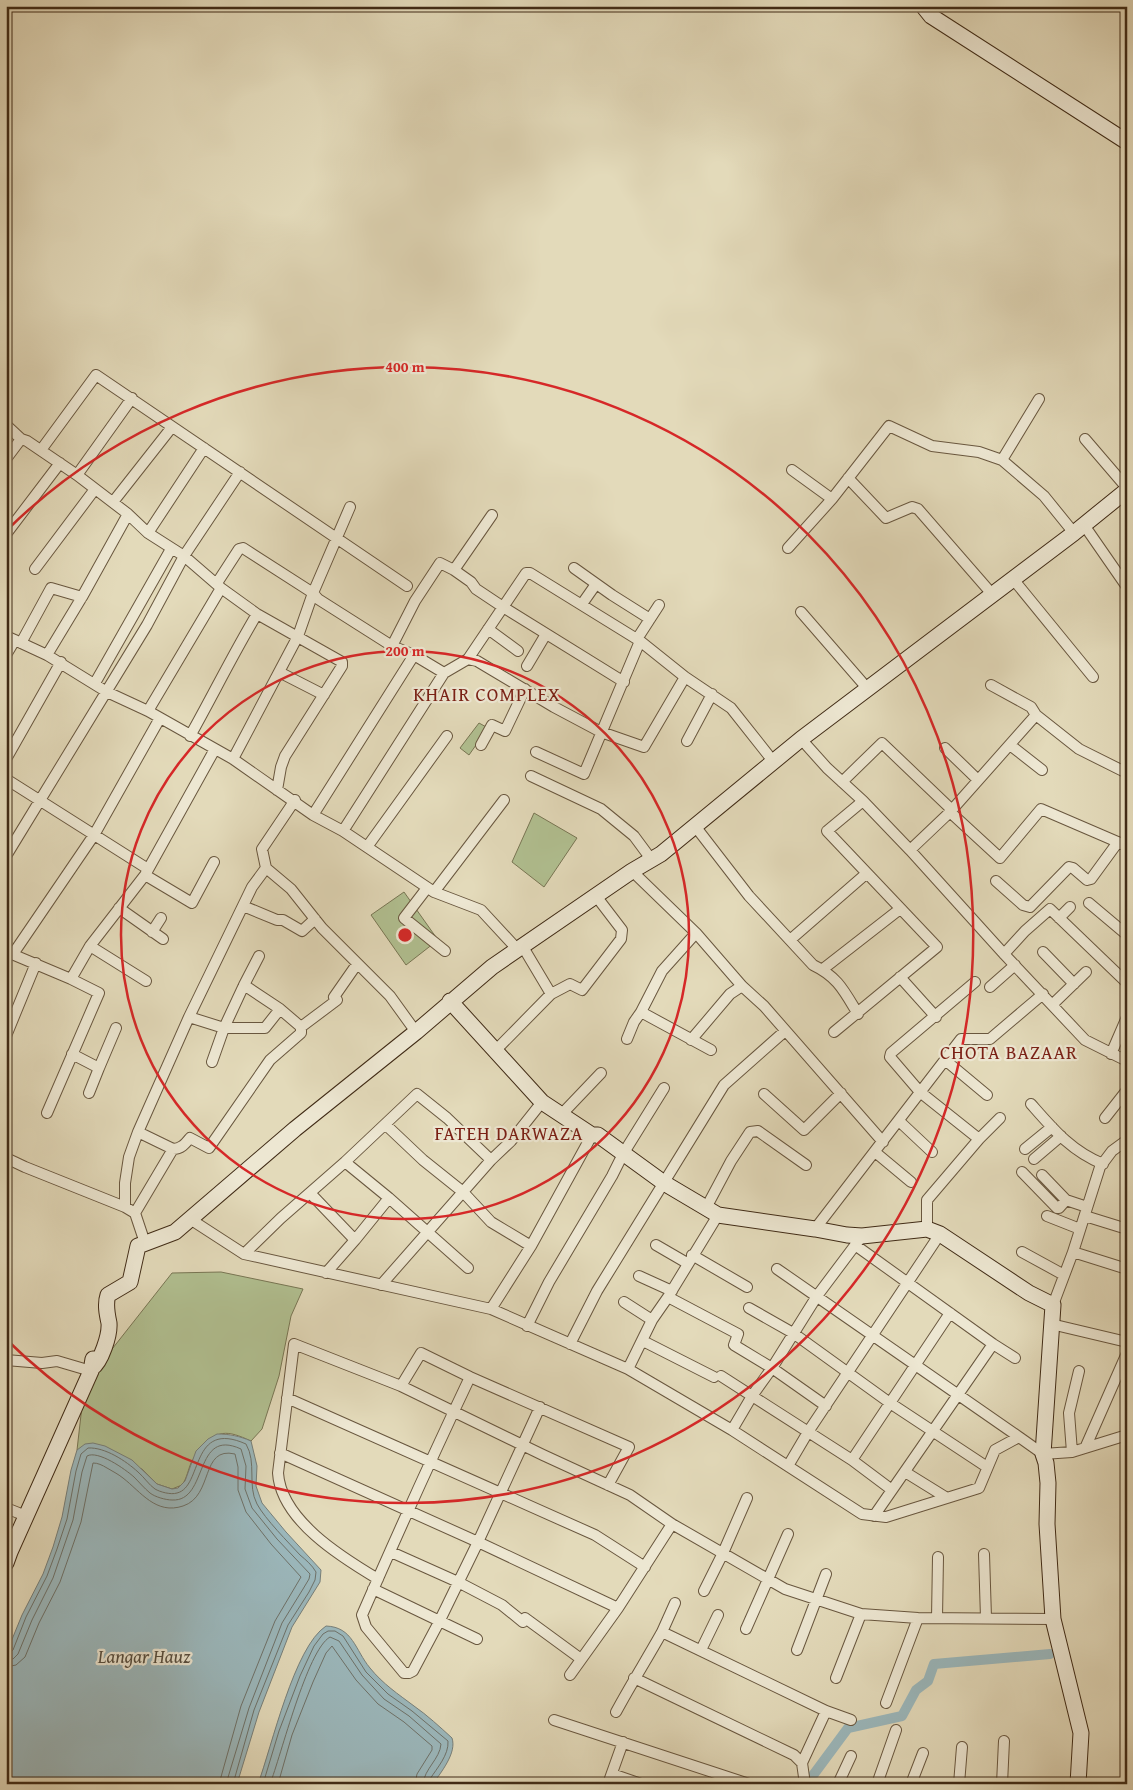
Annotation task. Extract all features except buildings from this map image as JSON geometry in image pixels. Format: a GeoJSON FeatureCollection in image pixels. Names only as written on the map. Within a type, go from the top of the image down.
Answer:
{"type":"FeatureCollection","features":[{"type":"Feature","properties":{"kind":"street"},"geometry":{"type":"LineString","coordinates":[[923,6],[931,16],[1127,142]]}},
{"type":"Feature","properties":{"kind":"street"},"geometry":{"type":"LineString","coordinates":[[41,450],[96,375],[407,586]]}},
{"type":"Feature","properties":{"kind":"street"},"geometry":{"type":"LineString","coordinates":[[77,475],[132,398]]}},
{"type":"Feature","properties":{"kind":"street"},"geometry":{"type":"LineString","coordinates":[[1002,460],[1039,399]]}},
{"type":"Feature","properties":{"kind":"street"},"geometry":{"type":"LineString","coordinates":[[6,425],[21,439],[60,462],[128,514],[148,533],[184,556],[219,586],[257,614],[342,662],[342,666],[285,756],[277,790]]}},
{"type":"Feature","properties":{"kind":"street"},"geometry":{"type":"LineString","coordinates":[[788,548],[832,498],[889,426],[932,446],[979,452],[1002,460],[1079,529],[1127,586]]}},
{"type":"Feature","properties":{"kind":"street"},"geometry":{"type":"LineString","coordinates":[[113,502],[172,427]]}},
{"type":"Feature","properties":{"kind":"street"},"geometry":{"type":"LineString","coordinates":[[6,459],[21,439]]}},
{"type":"Feature","properties":{"kind":"street"},"geometry":{"type":"LineString","coordinates":[[6,1563],[91,1370],[103,1325],[107,1318],[106,1301],[108,1295],[130,1282],[138,1246],[175,1232],[295,1129],[416,1032],[492,967],[632,871],[661,854],[801,739],[1079,529],[1127,489],[1085,439]]}},
{"type":"Feature","properties":{"kind":"street"},"geometry":{"type":"LineString","coordinates":[[148,533],[204,448]]}},
{"type":"Feature","properties":{"kind":"street"},"geometry":{"type":"LineString","coordinates":[[6,534],[60,462]]}},
{"type":"Feature","properties":{"kind":"street"},"geometry":{"type":"LineString","coordinates":[[792,470],[832,498]]}},
{"type":"Feature","properties":{"kind":"street"},"geometry":{"type":"LineString","coordinates":[[6,856],[147,625],[184,556],[240,472]]}},
{"type":"Feature","properties":{"kind":"street"},"geometry":{"type":"LineString","coordinates":[[848,478],[886,518],[912,508],[918,509],[992,594]]}},
{"type":"Feature","properties":{"kind":"street"},"geometry":{"type":"LineString","coordinates":[[35,569],[94,489]]}},
{"type":"Feature","properties":{"kind":"street"},"geometry":{"type":"LineString","coordinates":[[233,759],[298,636],[313,593],[338,539],[350,507]]}},
{"type":"Feature","properties":{"kind":"street"},"geometry":{"type":"LineString","coordinates":[[47,655],[128,514]]}},
{"type":"Feature","properties":{"kind":"street"},"geometry":{"type":"LineString","coordinates":[[454,570],[492,515]]}},
{"type":"Feature","properties":{"kind":"street"},"geometry":{"type":"LineString","coordinates":[[148,711],[239,549],[243,548],[392,646],[414,655],[444,672]]}},
{"type":"Feature","properties":{"kind":"street"},"geometry":{"type":"LineString","coordinates":[[95,683],[171,549]]}},
{"type":"Feature","properties":{"kind":"street"},"geometry":{"type":"LineString","coordinates":[[392,646],[415,601],[440,563],[454,570],[471,582],[476,589],[503,607],[624,682]]}},
{"type":"Feature","properties":{"kind":"street"},"geometry":{"type":"LineString","coordinates":[[574,568],[650,619]]}},
{"type":"Feature","properties":{"kind":"street"},"geometry":{"type":"LineString","coordinates":[[343,831],[444,672],[468,659],[524,574],[528,573],[639,640],[686,677],[731,708],[773,761]]}},
{"type":"Feature","properties":{"kind":"street"},"geometry":{"type":"LineString","coordinates":[[1013,579],[1093,677]]}},
{"type":"Feature","properties":{"kind":"street"},"geometry":{"type":"LineString","coordinates":[[582,604],[596,584]]}},
{"type":"Feature","properties":{"kind":"street"},"geometry":{"type":"LineString","coordinates":[[6,655],[14,640],[51,588],[82,597]]}},
{"type":"Feature","properties":{"kind":"street"},"geometry":{"type":"LineString","coordinates":[[536,752],[584,774],[624,682],[639,640],[659,605]]}},
{"type":"Feature","properties":{"kind":"street"},"geometry":{"type":"LineString","coordinates":[[800,612],[867,688]]}},
{"type":"Feature","properties":{"kind":"street"},"geometry":{"type":"LineString","coordinates":[[190,736],[214,695],[232,655],[257,614]]}},
{"type":"Feature","properties":{"kind":"street"},"geometry":{"type":"LineString","coordinates":[[488,629],[518,651]]}},
{"type":"Feature","properties":{"kind":"street"},"geometry":{"type":"LineString","coordinates":[[528,666],[546,634]]}},
{"type":"Feature","properties":{"kind":"street"},"geometry":{"type":"LineString","coordinates":[[14,640],[61,662],[107,692],[148,711],[190,736],[215,748],[294,800],[313,815],[343,831],[431,890],[481,910],[520,948],[551,994]]}},
{"type":"Feature","properties":{"kind":"street"},"geometry":{"type":"LineString","coordinates":[[313,815],[414,655]]}},
{"type":"Feature","properties":{"kind":"street"},"geometry":{"type":"LineString","coordinates":[[468,659],[477,661],[601,732],[644,747],[686,677]]}},
{"type":"Feature","properties":{"kind":"street"},"geometry":{"type":"LineString","coordinates":[[6,759],[61,662]]}},
{"type":"Feature","properties":{"kind":"street"},"geometry":{"type":"LineString","coordinates":[[279,672],[324,695]]}},
{"type":"Feature","properties":{"kind":"street"},"geometry":{"type":"LineString","coordinates":[[991,684],[1031,707],[1036,716],[1079,749],[1127,773]]}},
{"type":"Feature","properties":{"kind":"street"},"geometry":{"type":"LineString","coordinates":[[481,745],[492,725],[505,731],[525,689]]}},
{"type":"Feature","properties":{"kind":"street"},"geometry":{"type":"LineString","coordinates":[[687,741],[712,694]]}},
{"type":"Feature","properties":{"kind":"street"},"geometry":{"type":"LineString","coordinates":[[910,850],[951,810],[1036,716]]}},
{"type":"Feature","properties":{"kind":"street"},"geometry":{"type":"LineString","coordinates":[[47,1113],[99,993],[9,953],[94,835],[160,718]]}},
{"type":"Feature","properties":{"kind":"street"},"geometry":{"type":"LineString","coordinates":[[367,847],[447,736]]}},
{"type":"Feature","properties":{"kind":"street"},"geometry":{"type":"LineString","coordinates":[[801,739],[827,768],[863,801],[910,850],[1085,1040],[1127,1062]]}},
{"type":"Feature","properties":{"kind":"street"},"geometry":{"type":"LineString","coordinates":[[842,782],[882,743],[1000,858],[1041,809],[1122,844],[1091,879],[1087,880],[1070,867],[1030,907],[1023,905],[996,881]]}},
{"type":"Feature","properties":{"kind":"street"},"geometry":{"type":"LineString","coordinates":[[1010,744],[1042,770]]}},
{"type":"Feature","properties":{"kind":"street"},"geometry":{"type":"LineString","coordinates":[[71,979],[90,946],[146,872],[215,748]]}},
{"type":"Feature","properties":{"kind":"street"},"geometry":{"type":"LineString","coordinates":[[944,748],[978,780]]}},
{"type":"Feature","properties":{"kind":"street"},"geometry":{"type":"LineString","coordinates":[[531,776],[601,809],[634,836],[651,859]]}},
{"type":"Feature","properties":{"kind":"street"},"geometry":{"type":"LineString","coordinates":[[6,779],[94,835],[192,903],[214,862]]}},
{"type":"Feature","properties":{"kind":"street"},"geometry":{"type":"LineString","coordinates":[[294,800],[262,849],[266,868],[291,889],[315,919],[390,996],[416,1032]]}},
{"type":"Feature","properties":{"kind":"street"},"geometry":{"type":"LineString","coordinates":[[445,951],[404,918],[431,890],[504,800]]}},
{"type":"Feature","properties":{"kind":"street"},"geometry":{"type":"LineString","coordinates":[[834,1032],[937,947],[827,831],[863,801]]}},
{"type":"Feature","properties":{"kind":"street"},"geometry":{"type":"LineString","coordinates":[[695,826],[749,896],[813,965],[823,969],[838,982],[858,1014]]}},
{"type":"Feature","properties":{"kind":"street"},"geometry":{"type":"LineString","coordinates":[[125,1207],[125,1183],[129,1157],[138,1132],[189,1017],[252,887],[266,868]]}},
{"type":"Feature","properties":{"kind":"street"},"geometry":{"type":"LineString","coordinates":[[632,871],[696,933],[742,986],[764,1006],[883,1142]]}},
{"type":"Feature","properties":{"kind":"street"},"geometry":{"type":"LineString","coordinates":[[790,940],[866,873]]}},
{"type":"Feature","properties":{"kind":"street"},"geometry":{"type":"LineString","coordinates":[[495,1051],[551,994],[570,984],[582,990],[623,936],[622,930],[596,896]]}},
{"type":"Feature","properties":{"kind":"street"},"geometry":{"type":"LineString","coordinates":[[1088,902],[1127,935]]}},
{"type":"Feature","properties":{"kind":"street"},"geometry":{"type":"LineString","coordinates":[[244,906],[277,920],[283,920],[302,931],[315,919]]}},
{"type":"Feature","properties":{"kind":"street"},"geometry":{"type":"LineString","coordinates":[[1059,918],[1070,907]]}},
{"type":"Feature","properties":{"kind":"street"},"geometry":{"type":"LineString","coordinates":[[119,908],[163,940]]}},
{"type":"Feature","properties":{"kind":"street"},"geometry":{"type":"LineString","coordinates":[[823,969],[900,909]]}},
{"type":"Feature","properties":{"kind":"street"},"geometry":{"type":"LineString","coordinates":[[1004,954],[1050,909],[1127,983]]}},
{"type":"Feature","properties":{"kind":"street"},"geometry":{"type":"LineString","coordinates":[[152,932],[161,918]]}},
{"type":"Feature","properties":{"kind":"street"},"geometry":{"type":"LineString","coordinates":[[627,1039],[634,1022],[662,971],[696,933]]}},
{"type":"Feature","properties":{"kind":"street"},"geometry":{"type":"LineString","coordinates":[[90,946],[146,981]]}},
{"type":"Feature","properties":{"kind":"street"},"geometry":{"type":"LineString","coordinates":[[1043,952],[1074,984]]}},
{"type":"Feature","properties":{"kind":"street"},"geometry":{"type":"LineString","coordinates":[[212,1062],[224,1028],[259,956]]}},
{"type":"Feature","properties":{"kind":"street"},"geometry":{"type":"LineString","coordinates":[[6,1036],[36,964]]}},
{"type":"Feature","properties":{"kind":"street"},"geometry":{"type":"LineString","coordinates":[[301,1027],[337,1000],[334,997],[357,964]]}},
{"type":"Feature","properties":{"kind":"street"},"geometry":{"type":"LineString","coordinates":[[990,987],[1015,965]]}},
{"type":"Feature","properties":{"kind":"street"},"geometry":{"type":"LineString","coordinates":[[1053,1004],[1086,972]]}},
{"type":"Feature","properties":{"kind":"street"},"geometry":{"type":"LineString","coordinates":[[900,978],[936,1016]]}},
{"type":"Feature","properties":{"kind":"street"},"geometry":{"type":"LineString","coordinates":[[975,982],[890,1055],[890,1058],[920,1092],[979,1139]]}},
{"type":"Feature","properties":{"kind":"street"},"geometry":{"type":"LineString","coordinates":[[138,1132],[173,1149],[183,1146],[190,1138],[209,1148],[270,1060],[301,1033],[301,1027],[280,1009],[244,985]]}},
{"type":"Feature","properties":{"kind":"street"},"geometry":{"type":"LineString","coordinates":[[691,1040],[730,994],[742,986]]}},
{"type":"Feature","properties":{"kind":"street"},"geometry":{"type":"LineString","coordinates":[[815,1229],[961,1040],[990,1039],[1043,994]]}},
{"type":"Feature","properties":{"kind":"street"},"geometry":{"type":"LineString","coordinates":[[450,1001],[542,1102],[560,1116],[592,1135],[598,1135],[664,1183],[712,1212],[815,1229],[859,1241],[934,1231],[1029,1293],[1053,1305]]}},
{"type":"Feature","properties":{"kind":"street"},"geometry":{"type":"LineString","coordinates":[[189,1017],[224,1028],[265,1028],[280,1009]]}},
{"type":"Feature","properties":{"kind":"street"},"geometry":{"type":"LineString","coordinates":[[641,1012],[711,1050]]}},
{"type":"Feature","properties":{"kind":"street"},"geometry":{"type":"LineString","coordinates":[[1111,1054],[1127,1017]]}},
{"type":"Feature","properties":{"kind":"street"},"geometry":{"type":"LineString","coordinates":[[89,1093],[116,1028]]}},
{"type":"Feature","properties":{"kind":"street"},"geometry":{"type":"LineString","coordinates":[[570,1344],[597,1291],[724,1085],[785,1031]]}},
{"type":"Feature","properties":{"kind":"street"},"geometry":{"type":"LineString","coordinates":[[72,1054],[99,1068]]}},
{"type":"Feature","properties":{"kind":"street"},"geometry":{"type":"LineString","coordinates":[[945,1060],[987,1095]]}},
{"type":"Feature","properties":{"kind":"street"},"geometry":{"type":"LineString","coordinates":[[560,1116],[601,1073]]}},
{"type":"Feature","properties":{"kind":"street"},"geometry":{"type":"LineString","coordinates":[[527,1326],[549,1282],[623,1154],[664,1088]]}},
{"type":"Feature","properties":{"kind":"street"},"geometry":{"type":"LineString","coordinates":[[1105,1118],[1127,1090]]}},
{"type":"Feature","properties":{"kind":"street"},"geometry":{"type":"LineString","coordinates":[[764,1094],[804,1130],[840,1093]]}},
{"type":"Feature","properties":{"kind":"street"},"geometry":{"type":"LineString","coordinates":[[244,1254],[386,1125],[417,1094],[447,1118],[491,1160]]}},
{"type":"Feature","properties":{"kind":"street"},"geometry":{"type":"LineString","coordinates":[[382,1285],[491,1160],[511,1141],[542,1102]]}},
{"type":"Feature","properties":{"kind":"street"},"geometry":{"type":"LineString","coordinates":[[1031,1104],[1070,1147],[1102,1164]]}},
{"type":"Feature","properties":{"kind":"street"},"geometry":{"type":"LineString","coordinates":[[788,1466],[808,1432],[908,1283],[934,1231],[928,1200],[979,1139],[1000,1118]]}},
{"type":"Feature","properties":{"kind":"street"},"geometry":{"type":"LineString","coordinates":[[899,1121],[932,1152]]}},
{"type":"Feature","properties":{"kind":"street"},"geometry":{"type":"LineString","coordinates":[[386,1125],[423,1160],[464,1192],[491,1222],[531,1246]]}},
{"type":"Feature","properties":{"kind":"street"},"geometry":{"type":"LineString","coordinates":[[1025,1149],[1052,1127]]}},
{"type":"Feature","properties":{"kind":"street"},"geometry":{"type":"LineString","coordinates":[[628,1369],[652,1320],[670,1294],[690,1259],[712,1212],[732,1161],[750,1132],[758,1131],[806,1165]]}},
{"type":"Feature","properties":{"kind":"street"},"geometry":{"type":"LineString","coordinates":[[491,1309],[531,1246],[592,1135]]}},
{"type":"Feature","properties":{"kind":"street"},"geometry":{"type":"LineString","coordinates":[[1034,1159],[1061,1136]]}},
{"type":"Feature","properties":{"kind":"street"},"geometry":{"type":"LineString","coordinates":[[1078,1784],[1081,1733],[1053,1619],[1046,1524],[1048,1483],[1043,1454],[1051,1324],[1053,1305],[1102,1164],[1112,1151],[1127,1140]]}},
{"type":"Feature","properties":{"kind":"street"},"geometry":{"type":"LineString","coordinates":[[135,1213],[173,1149]]}},
{"type":"Feature","properties":{"kind":"street"},"geometry":{"type":"LineString","coordinates":[[875,1152],[911,1182]]}},
{"type":"Feature","properties":{"kind":"street"},"geometry":{"type":"LineString","coordinates":[[6,1158],[125,1207],[135,1213],[145,1243]]}},
{"type":"Feature","properties":{"kind":"street"},"geometry":{"type":"LineString","coordinates":[[345,1162],[468,1268]]}},
{"type":"Feature","properties":{"kind":"street"},"geometry":{"type":"LineString","coordinates":[[1022,1172],[1057,1208],[1066,1200]]}},
{"type":"Feature","properties":{"kind":"street"},"geometry":{"type":"LineString","coordinates":[[1042,1175],[1066,1200],[1127,1230]]}},
{"type":"Feature","properties":{"kind":"street"},"geometry":{"type":"LineString","coordinates":[[310,1193],[355,1240]]}},
{"type":"Feature","properties":{"kind":"street"},"geometry":{"type":"LineString","coordinates":[[326,1273],[389,1198]]}},
{"type":"Feature","properties":{"kind":"street"},"geometry":{"type":"LineString","coordinates":[[1047,1216],[1080,1230]]}},
{"type":"Feature","properties":{"kind":"street"},"geometry":{"type":"LineString","coordinates":[[190,1219],[244,1254],[491,1309],[628,1369],[732,1430],[862,1514],[886,1517],[978,1488],[995,1450],[1018,1437]]}},
{"type":"Feature","properties":{"kind":"street"},"geometry":{"type":"LineString","coordinates":[[859,1241],[908,1283],[1015,1358]]}},
{"type":"Feature","properties":{"kind":"street"},"geometry":{"type":"LineString","coordinates":[[732,1430],[816,1296],[859,1241]]}},
{"type":"Feature","properties":{"kind":"street"},"geometry":{"type":"LineString","coordinates":[[656,1246],[690,1259],[747,1287]]}},
{"type":"Feature","properties":{"kind":"street"},"geometry":{"type":"LineString","coordinates":[[1022,1252],[1064,1276]]}},
{"type":"Feature","properties":{"kind":"street"},"geometry":{"type":"LineString","coordinates":[[1073,1252],[1127,1268]]}},
{"type":"Feature","properties":{"kind":"street"},"geometry":{"type":"LineString","coordinates":[[777,1269],[1043,1454],[1072,1452],[1086,1446],[1127,1435]]}},
{"type":"Feature","properties":{"kind":"street"},"geometry":{"type":"LineString","coordinates":[[639,1276],[738,1334],[734,1346],[772,1368],[826,1406]]}},
{"type":"Feature","properties":{"kind":"street"},"geometry":{"type":"LineString","coordinates":[[624,1302],[652,1320]]}},
{"type":"Feature","properties":{"kind":"street"},"geometry":{"type":"LineString","coordinates":[[749,1308],[793,1333],[890,1403],[987,1467]]}},
{"type":"Feature","properties":{"kind":"street"},"geometry":{"type":"LineString","coordinates":[[852,1460],[950,1313]]}},
{"type":"Feature","properties":{"kind":"street"},"geometry":{"type":"LineString","coordinates":[[1051,1324],[1127,1342]]}},
{"type":"Feature","properties":{"kind":"street"},"geometry":{"type":"LineString","coordinates":[[643,1341],[717,1376],[752,1396],[852,1460],[892,1490]]}},
{"type":"Feature","properties":{"kind":"street"},"geometry":{"type":"LineString","coordinates":[[378,1578],[354,1564],[307,1527],[282,1492],[278,1473],[294,1344],[402,1386],[630,1495],[672,1524],[785,1590],[861,1614],[918,1618],[1053,1619]]}},
{"type":"Feature","properties":{"kind":"street"},"geometry":{"type":"LineString","coordinates":[[874,1516],[994,1344]]}},
{"type":"Feature","properties":{"kind":"street"},"geometry":{"type":"LineString","coordinates":[[402,1386],[421,1353],[470,1377],[629,1447],[608,1485]]}},
{"type":"Feature","properties":{"kind":"street"},"geometry":{"type":"LineString","coordinates":[[1086,1446],[1127,1353]]}},
{"type":"Feature","properties":{"kind":"street"},"geometry":{"type":"LineString","coordinates":[[6,1360],[42,1363],[57,1361],[91,1370]]}},
{"type":"Feature","properties":{"kind":"street"},"geometry":{"type":"LineString","coordinates":[[1072,1452],[1069,1413],[1079,1371]]}},
{"type":"Feature","properties":{"kind":"street"},"geometry":{"type":"LineString","coordinates":[[470,1377],[362,1614],[363,1622],[404,1673],[413,1671],[440,1622],[540,1407]]}},
{"type":"Feature","properties":{"kind":"street"},"geometry":{"type":"LineString","coordinates":[[287,1398],[595,1535],[645,1567]]}},
{"type":"Feature","properties":{"kind":"street"},"geometry":{"type":"LineString","coordinates":[[280,1453],[478,1542],[618,1608]]}},
{"type":"Feature","properties":{"kind":"street"},"geometry":{"type":"LineString","coordinates":[[905,1472],[947,1498]]}},
{"type":"Feature","properties":{"kind":"street"},"geometry":{"type":"LineString","coordinates":[[704,1591],[747,1498]]}},
{"type":"Feature","properties":{"kind":"street"},"geometry":{"type":"LineString","coordinates":[[6,1508],[26,1516]]}},
{"type":"Feature","properties":{"kind":"street"},"geometry":{"type":"LineString","coordinates":[[570,1675],[618,1608],[672,1524]]}},
{"type":"Feature","properties":{"kind":"street"},"geometry":{"type":"LineString","coordinates":[[746,1628],[788,1534]]}},
{"type":"Feature","properties":{"kind":"street"},"geometry":{"type":"LineString","coordinates":[[391,1552],[458,1582],[502,1605],[523,1622],[525,1618],[581,1659]]}},
{"type":"Feature","properties":{"kind":"street"},"geometry":{"type":"LineString","coordinates":[[984,1554],[986,1618]]}},
{"type":"Feature","properties":{"kind":"street"},"geometry":{"type":"LineString","coordinates":[[937,1618],[938,1557]]}},
{"type":"Feature","properties":{"kind":"street"},"geometry":{"type":"LineString","coordinates":[[797,1650],[826,1574]]}},
{"type":"Feature","properties":{"kind":"street"},"geometry":{"type":"LineString","coordinates":[[373,1589],[477,1639]]}},
{"type":"Feature","properties":{"kind":"street"},"geometry":{"type":"LineString","coordinates":[[616,1712],[662,1632],[675,1603]]}},
{"type":"Feature","properties":{"kind":"street"},"geometry":{"type":"LineString","coordinates":[[836,1678],[861,1614]]}},
{"type":"Feature","properties":{"kind":"street"},"geometry":{"type":"LineString","coordinates":[[701,1650],[718,1615]]}},
{"type":"Feature","properties":{"kind":"street"},"geometry":{"type":"LineString","coordinates":[[886,1703],[918,1618]]}},
{"type":"Feature","properties":{"kind":"street"},"geometry":{"type":"LineString","coordinates":[[662,1632],[826,1711],[851,1720]]}},
{"type":"Feature","properties":{"kind":"street"},"geometry":{"type":"LineString","coordinates":[[634,1678],[794,1755],[802,1763]]}},
{"type":"Feature","properties":{"kind":"street"},"geometry":{"type":"LineString","coordinates":[[805,1784],[802,1763],[826,1711]]}},
{"type":"Feature","properties":{"kind":"street"},"geometry":{"type":"LineString","coordinates":[[554,1720],[749,1784]]}},
{"type":"Feature","properties":{"kind":"street"},"geometry":{"type":"LineString","coordinates":[[877,1784],[896,1730]]}},
{"type":"Feature","properties":{"kind":"street"},"geometry":{"type":"LineString","coordinates":[[1002,1784],[1004,1741]]}},
{"type":"Feature","properties":{"kind":"street"},"geometry":{"type":"LineString","coordinates":[[623,1742],[610,1779],[640,1784]]}},
{"type":"Feature","properties":{"kind":"street"},"geometry":{"type":"LineString","coordinates":[[959,1784],[962,1747]]}},
{"type":"Feature","properties":{"kind":"street"},"geometry":{"type":"LineString","coordinates":[[911,1784],[924,1753]]}},
{"type":"Feature","properties":{"kind":"street"},"geometry":{"type":"LineString","coordinates":[[838,1784],[851,1756]]}},
{"type":"Feature","properties":{"kind":"green space"},"geometry":{"type":"Polygon","coordinates":[[[479,723],[488,728],[469,755],[460,748],[479,723]]]}},
{"type":"Feature","properties":{"kind":"green space"},"geometry":{"type":"Polygon","coordinates":[[[534,813],[577,838],[544,887],[512,862],[534,813]]]}},
{"type":"Feature","properties":{"kind":"green space"},"geometry":{"type":"Polygon","coordinates":[[[404,892],[438,940],[406,965],[371,915],[404,892]]]}},
{"type":"Feature","properties":{"kind":"green space"},"geometry":{"type":"Polygon","coordinates":[[[221,1272],[303,1289],[291,1316],[279,1376],[262,1429],[251,1441],[229,1433],[212,1438],[193,1459],[182,1485],[172,1489],[157,1484],[142,1469],[77,1450],[82,1406],[105,1358],[172,1273],[221,1272]]]}},
{"type":"Feature","properties":{"kind":"water","name":"Langar Hauz"},"geometry":{"type":"Polygon","coordinates":[[[217,1434],[226,1434],[251,1441],[257,1466],[256,1486],[262,1503],[321,1570],[320,1582],[292,1627],[259,1712],[237,1784],[6,1784],[6,1654],[22,1615],[43,1574],[53,1547],[62,1517],[77,1450],[85,1444],[93,1443],[105,1446],[132,1460],[157,1484],[172,1489],[178,1488],[185,1481],[196,1451],[208,1439],[217,1434]]]}},
{"type":"Feature","properties":{"kind":"water"},"geometry":{"type":"Polygon","coordinates":[[[326,1626],[335,1627],[348,1635],[370,1668],[380,1679],[429,1717],[452,1738],[453,1744],[450,1756],[433,1784],[258,1784],[294,1675],[314,1637],[326,1626]]]}},
{"type":"Feature","properties":{"kind":"waterway"},"geometry":{"type":"LineString","coordinates":[[811,1778],[848,1728],[902,1716],[916,1690],[928,1681],[934,1664],[1050,1654]]}},
{"type":"Feature","properties":{"kind":"district","name":"KHAIR COMPLEX"},"geometry":{"type":"Point","coordinates":[487,694]}},
{"type":"Feature","properties":{"kind":"district","name":"CHOTA BAZAAR"},"geometry":{"type":"Point","coordinates":[1009,1052]}},
{"type":"Feature","properties":{"kind":"district","name":"FATEH DARWAZA"},"geometry":{"type":"Point","coordinates":[509,1133]}}]}
